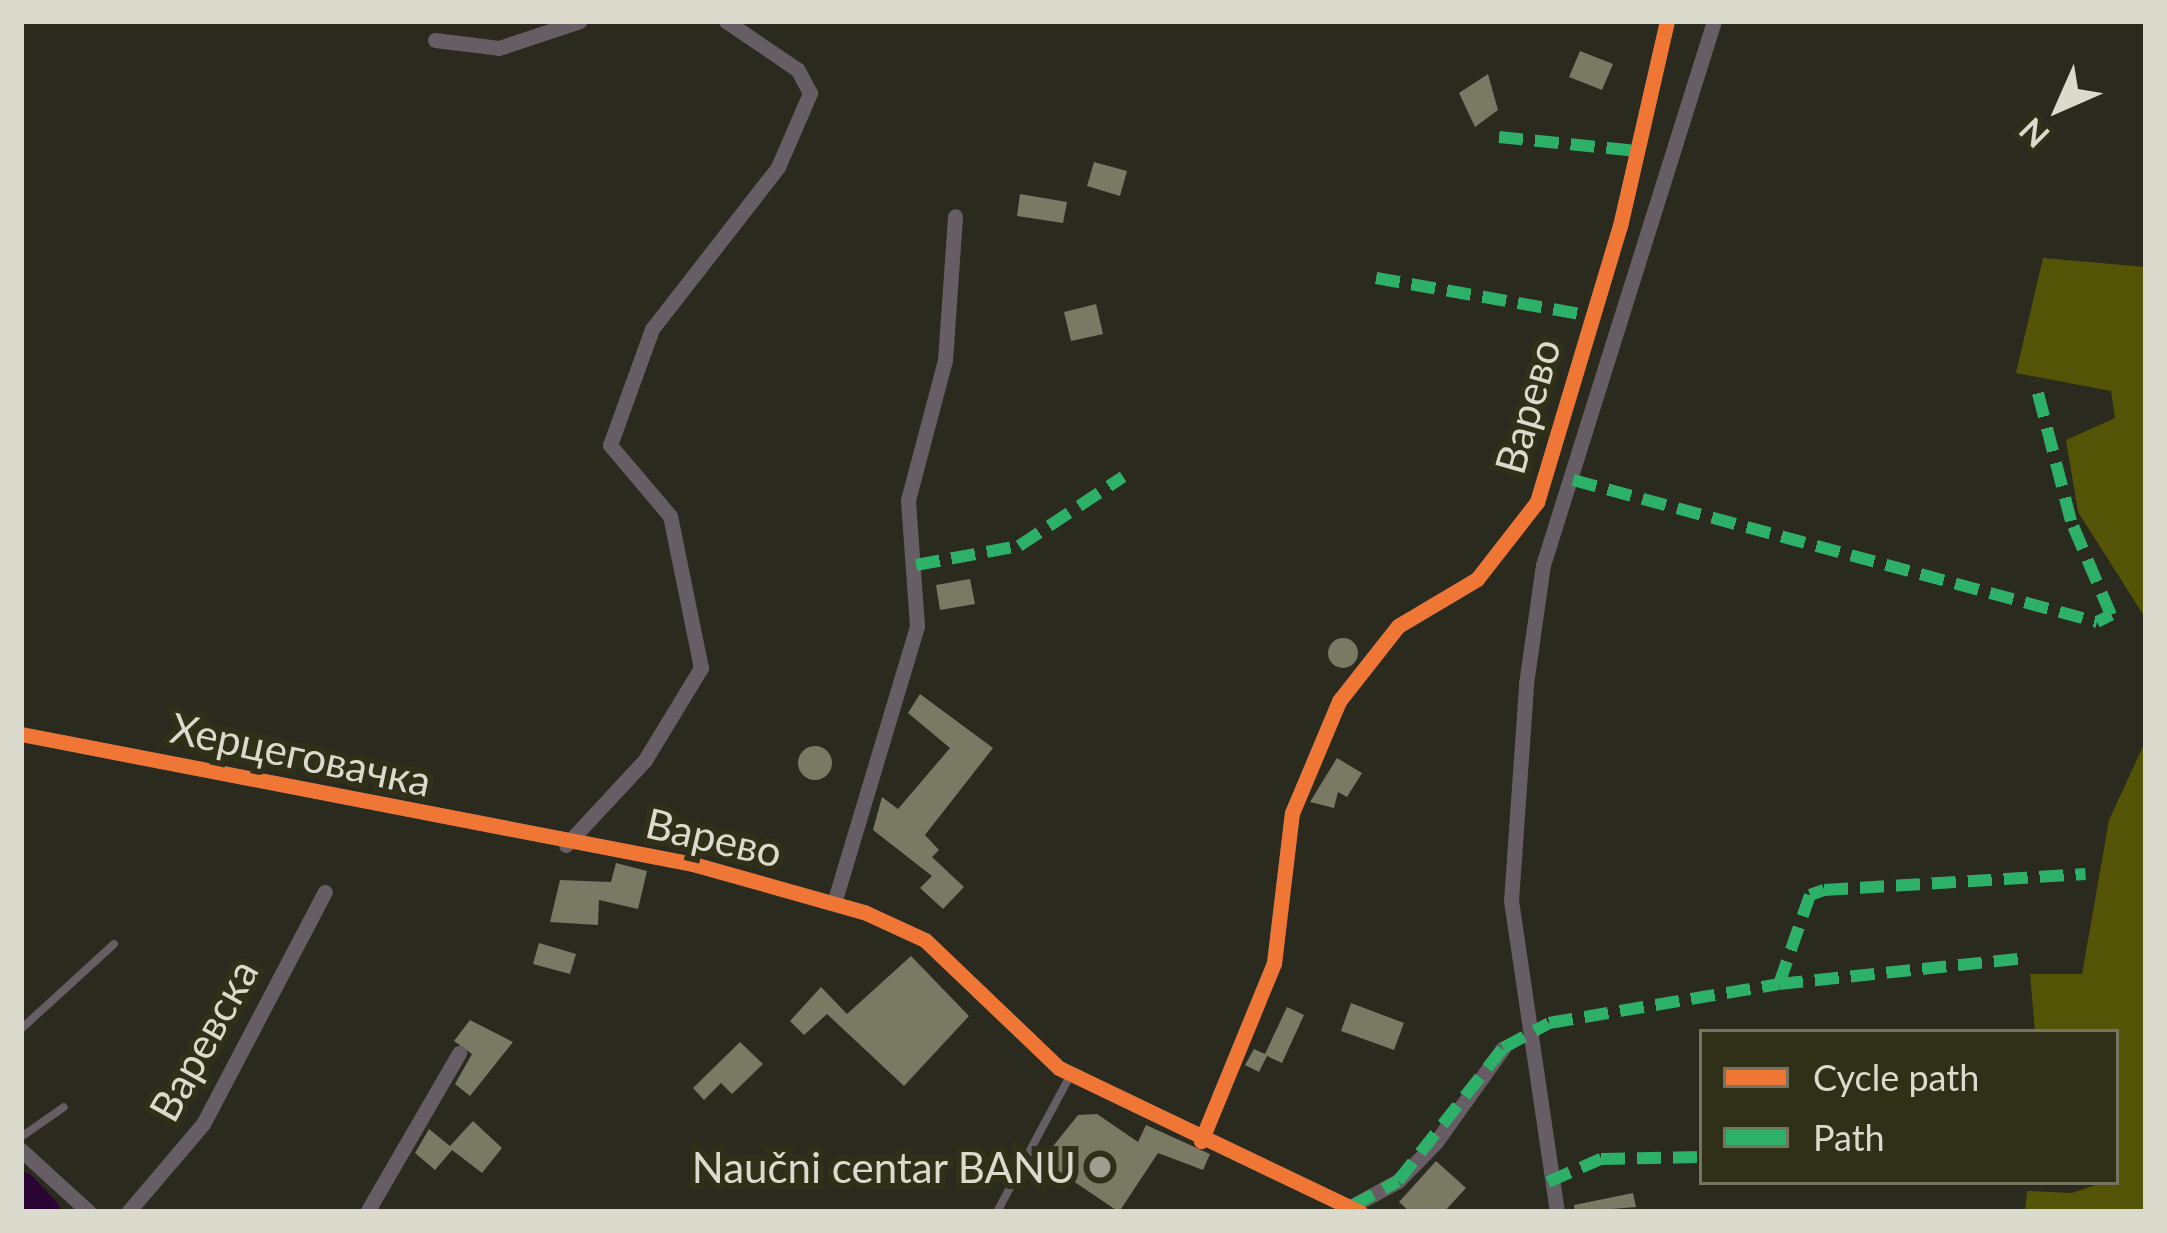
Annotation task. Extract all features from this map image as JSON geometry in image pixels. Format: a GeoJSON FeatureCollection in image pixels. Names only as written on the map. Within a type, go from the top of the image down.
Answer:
{"type":"FeatureCollection","features":[{"type":"Feature","properties":{"kind":"street"},"geometry":{"type":"LineString","coordinates":[[435,40],[499,48],[580,21]]}},
{"type":"Feature","properties":{"kind":"street"},"geometry":{"type":"LineString","coordinates":[[566,845],[645,760],[701,668],[670,516],[610,445],[652,328],[778,167],[810,93],[798,70],[726,21]]}},
{"type":"Feature","properties":{"kind":"street","name":"Варево"},"geometry":{"type":"LineString","coordinates":[[1202,1141],[1274,963],[1292,813],[1339,701],[1397,626],[1477,579],[1537,502],[1620,226],[1667,21]]}},
{"type":"Feature","properties":{"kind":"street"},"geometry":{"type":"LineString","coordinates":[[1557,1212],[1521,1006],[1511,901],[1526,683],[1543,565],[1714,21]]}},
{"type":"Feature","properties":{"kind":"street"},"geometry":{"type":"LineString","coordinates":[[834,903],[916,626],[908,500],[945,360],[955,216]]}},
{"type":"Feature","properties":{"kind":"street"},"geometry":{"type":"LineString","coordinates":[[1537,502],[1561,515]]}},
{"type":"Feature","properties":{"kind":"street","name":"Херцеговачка"},"geometry":{"type":"LineString","coordinates":[[21,734],[566,845]]}},
{"type":"Feature","properties":{"kind":"street","name":"Варево"},"geometry":{"type":"LineString","coordinates":[[566,845],[693,864],[834,903],[925,940],[1070,1074],[1202,1141],[1356,1209],[1398,1181],[1436,1142],[1503,1048]]}},
{"type":"Feature","properties":{"kind":"street","name":"Варевска"},"geometry":{"type":"LineString","coordinates":[[128,1212],[203,1124],[325,892]]}},
{"type":"Feature","properties":{"kind":"street"},"geometry":{"type":"LineString","coordinates":[[367,1212],[459,1054]]}},
{"type":"Feature","properties":{"kind":"street"},"geometry":{"type":"LineString","coordinates":[[21,1150],[89,1212]]}},
{"type":"Feature","properties":{"kind":"lane"},"geometry":{"type":"LineString","coordinates":[[21,1029],[114,944]]}},
{"type":"Feature","properties":{"kind":"lane"},"geometry":{"type":"LineString","coordinates":[[998,1212],[1070,1074]]}},
{"type":"Feature","properties":{"kind":"lane"},"geometry":{"type":"LineString","coordinates":[[21,1137],[64,1107]]}},
{"type":"Feature","properties":{"kind":"shaded area"},"geometry":{"type":"Polygon","coordinates":[[[2043,258],[2146,267],[2146,619],[2078,512],[2066,440],[2115,418],[2111,391],[2016,373],[2043,258]]]}},
{"type":"Feature","properties":{"kind":"shaded area"},"geometry":{"type":"Polygon","coordinates":[[[2146,740],[2146,1212],[2025,1212],[2027,1191],[2072,1193],[2096,1185],[2119,1185],[2119,1029],[2035,1029],[2030,974],[2082,974],[2109,820],[2146,740]]]}},
{"type":"Feature","properties":{"kind":"building"},"geometry":{"type":"Polygon","coordinates":[[[1580,51],[1613,64],[1602,90],[1569,77],[1580,51]]]}},
{"type":"Feature","properties":{"kind":"building"},"geometry":{"type":"Polygon","coordinates":[[[1488,74],[1498,110],[1475,127],[1459,93],[1488,74]]]}},
{"type":"Feature","properties":{"kind":"building"},"geometry":{"type":"Polygon","coordinates":[[[1094,162],[1127,171],[1120,196],[1087,186],[1094,162]]]}},
{"type":"Feature","properties":{"kind":"building"},"geometry":{"type":"Polygon","coordinates":[[[1020,194],[1067,202],[1063,223],[1017,216],[1020,194]]]}},
{"type":"Feature","properties":{"kind":"building"},"geometry":{"type":"Polygon","coordinates":[[[1096,304],[1103,334],[1071,341],[1064,312],[1096,304]]]}},
{"type":"Feature","properties":{"kind":"building"},"geometry":{"type":"Polygon","coordinates":[[[970,579],[975,604],[940,610],[936,585],[970,579]]]}},
{"type":"Feature","properties":{"kind":"building"},"geometry":{"type":"Polygon","coordinates":[[[1343,638],[1354,642],[1358,653],[1354,664],[1343,668],[1332,664],[1328,653],[1332,642],[1343,638]]]}},
{"type":"Feature","properties":{"kind":"building"},"geometry":{"type":"Polygon","coordinates":[[[920,694],[993,748],[925,835],[939,850],[932,857],[964,887],[943,909],[920,888],[932,876],[873,830],[882,797],[898,809],[950,748],[908,713],[920,694]]]}},
{"type":"Feature","properties":{"kind":"building"},"geometry":{"type":"Polygon","coordinates":[[[815,746],[827,751],[832,763],[827,775],[815,780],[803,775],[798,763],[803,751],[815,746]]]}},
{"type":"Feature","properties":{"kind":"building"},"geometry":{"type":"Polygon","coordinates":[[[1337,758],[1362,773],[1347,797],[1338,792],[1334,808],[1310,802],[1337,758]]]}},
{"type":"Feature","properties":{"kind":"building"},"geometry":{"type":"Polygon","coordinates":[[[616,863],[647,871],[638,909],[599,900],[598,925],[550,922],[560,880],[611,882],[616,863]]]}},
{"type":"Feature","properties":{"kind":"building"},"geometry":{"type":"Polygon","coordinates":[[[539,943],[576,954],[570,974],[533,964],[539,943]]]}},
{"type":"Feature","properties":{"kind":"building"},"geometry":{"type":"Polygon","coordinates":[[[911,956],[969,1016],[904,1086],[827,1014],[804,1035],[790,1021],[821,987],[847,1014],[911,956]]]}},
{"type":"Feature","properties":{"kind":"building"},"geometry":{"type":"Polygon","coordinates":[[[1351,1003],[1404,1023],[1394,1050],[1341,1031],[1351,1003]]]}},
{"type":"Feature","properties":{"kind":"building"},"geometry":{"type":"Polygon","coordinates":[[[1287,1007],[1304,1015],[1282,1063],[1267,1056],[1259,1072],[1245,1065],[1254,1049],[1265,1054],[1287,1007]]]}},
{"type":"Feature","properties":{"kind":"building"},"geometry":{"type":"Polygon","coordinates":[[[470,1020],[513,1042],[470,1096],[455,1084],[472,1054],[454,1041],[470,1020]]]}},
{"type":"Feature","properties":{"kind":"building"},"geometry":{"type":"Polygon","coordinates":[[[740,1042],[763,1064],[732,1094],[721,1083],[704,1100],[693,1088],[740,1042]]]}},
{"type":"Feature","properties":{"kind":"building","name":"Naučni centar BANU"},"geometry":{"type":"Polygon","coordinates":[[[1097,1114],[1138,1142],[1146,1125],[1210,1154],[1203,1170],[1158,1153],[1119,1212],[1042,1160],[1078,1115],[1097,1114]]]}},
{"type":"Feature","properties":{"kind":"building"},"geometry":{"type":"Polygon","coordinates":[[[473,1121],[502,1148],[482,1173],[452,1150],[435,1170],[415,1153],[429,1129],[450,1146],[473,1121]]]}},
{"type":"Feature","properties":{"kind":"building"},"geometry":{"type":"Polygon","coordinates":[[[1436,1161],[1466,1188],[1444,1212],[1410,1212],[1399,1202],[1436,1161]]]}},
{"type":"Feature","properties":{"kind":"building"},"geometry":{"type":"Polygon","coordinates":[[[1633,1193],[1636,1207],[1575,1212],[1574,1205],[1633,1193]]]}},
{"type":"Feature","properties":{"kind":"waterway"},"geometry":{"type":"LineString","coordinates":[[21,1188],[43,1212]]}},
{"type":"Feature","properties":{"kind":"marked path"},"geometry":{"type":"LineString","coordinates":[[1499,137],[1637,151]]}},
{"type":"Feature","properties":{"kind":"marked path"},"geometry":{"type":"LineString","coordinates":[[1376,278],[1592,316]]}},
{"type":"Feature","properties":{"kind":"marked path"},"geometry":{"type":"LineString","coordinates":[[1573,480],[2097,622],[2111,615],[2071,521],[2035,382]]}},
{"type":"Feature","properties":{"kind":"marked path"},"geometry":{"type":"LineString","coordinates":[[916,565],[1019,546],[1123,477]]}},
{"type":"Feature","properties":{"kind":"marked path"},"geometry":{"type":"LineString","coordinates":[[1779,984],[1810,895],[1824,890],[2086,874]]}},
{"type":"Feature","properties":{"kind":"marked path"},"geometry":{"type":"LineString","coordinates":[[1352,1206],[1398,1181],[1503,1048],[1549,1023],[1779,984],[2028,958]]}},
{"type":"Feature","properties":{"kind":"marked path"},"geometry":{"type":"LineString","coordinates":[[1548,1182],[1601,1159],[1699,1157]]}},
{"type":"Feature","properties":{"kind":"cycle path"},"geometry":{"type":"LineString","coordinates":[[1201,1141],[1274,963],[1292,813],[1339,701],[1398,626],[1477,579],[1537,502],[1620,226],[1667,21]]}},
{"type":"Feature","properties":{"kind":"cycle path"},"geometry":{"type":"LineString","coordinates":[[21,734],[693,864],[864,912],[925,940],[1059,1068],[1360,1212]]}},
{"type":"Feature","properties":{"kind":"place","name":"Naučni centar BANU"},"geometry":{"type":"Point","coordinates":[1100,1167]}}]}
